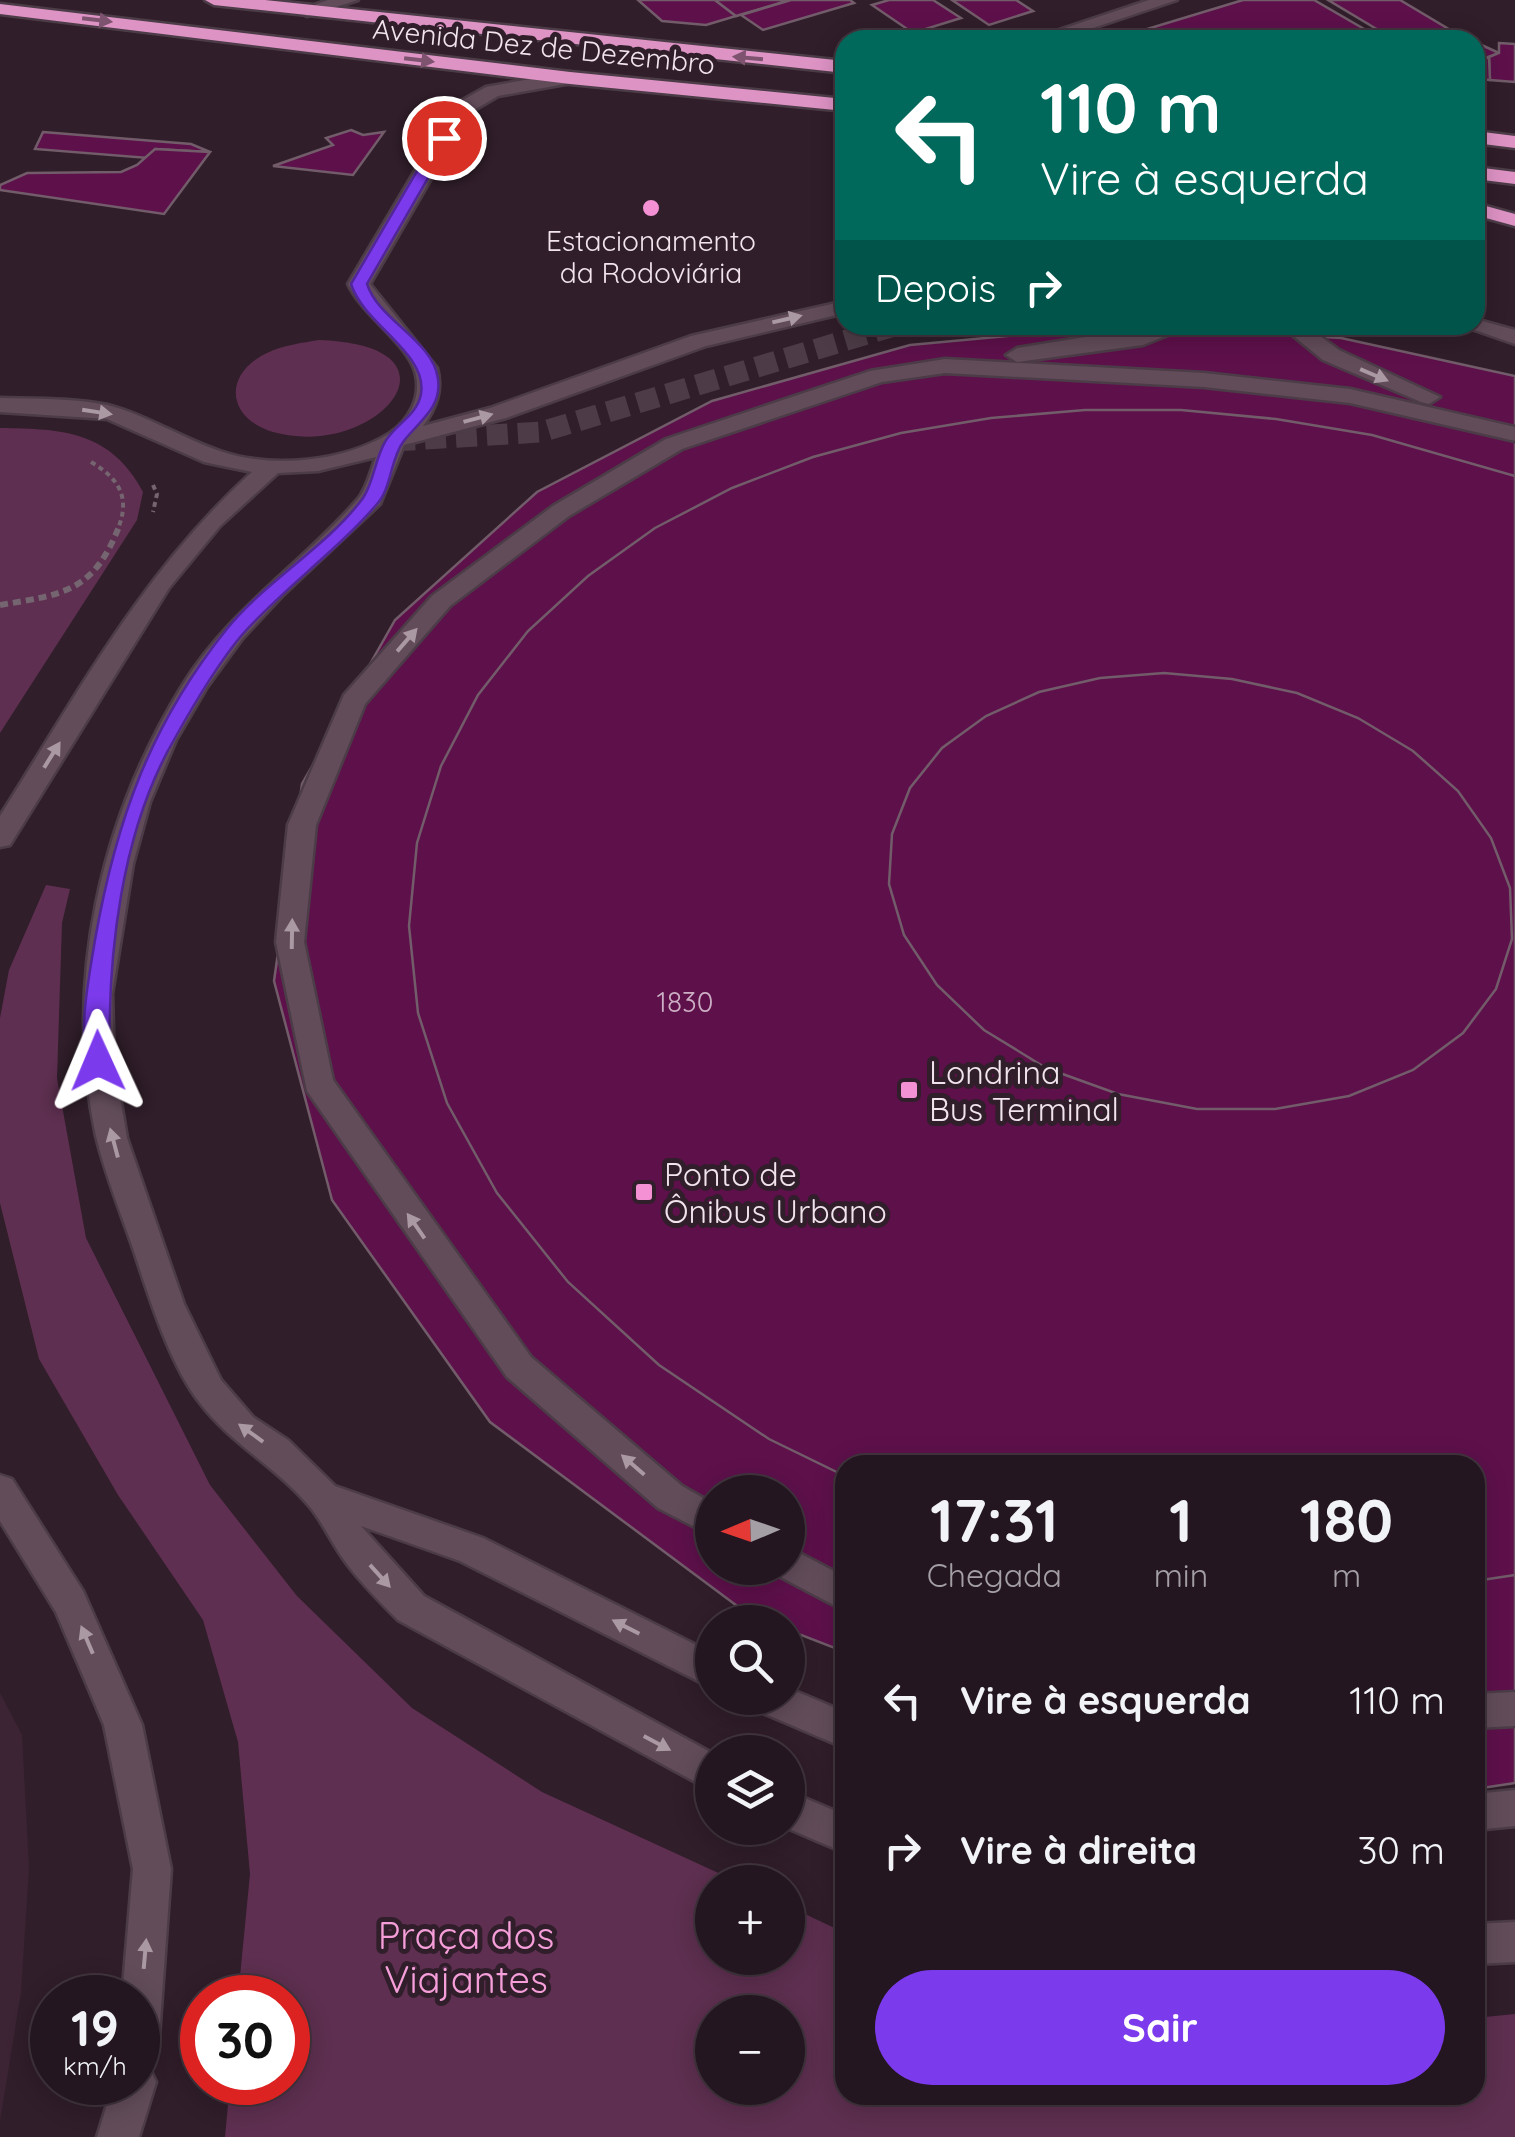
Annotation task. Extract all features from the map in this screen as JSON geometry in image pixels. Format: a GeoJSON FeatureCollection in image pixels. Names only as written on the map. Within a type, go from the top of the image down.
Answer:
{"type":"FeatureCollection","features":[{"type":"Feature","properties":{"kind":"highway","name":"Avenida Dez de Dezembro"},"geometry":{"type":"LineString","coordinates":[[214,0],[835,66]]}},
{"type":"Feature","properties":{"kind":"highway","name":"Avenida Dez de Dezembro"},"geometry":{"type":"LineString","coordinates":[[0,8],[570,78],[835,104]]}},
{"type":"Feature","properties":{"kind":"highway"},"geometry":{"type":"LineString","coordinates":[[1485,123],[1515,122]]}},
{"type":"Feature","properties":{"kind":"highway"},"geometry":{"type":"LineString","coordinates":[[1485,139],[1515,142]]}},
{"type":"Feature","properties":{"kind":"highway"},"geometry":{"type":"LineString","coordinates":[[1485,175],[1515,178]]}},
{"type":"Feature","properties":{"kind":"highway"},"geometry":{"type":"LineString","coordinates":[[1485,212],[1515,220]]}},
{"type":"Feature","properties":{"kind":"street"},"geometry":{"type":"LineString","coordinates":[[308,11],[349,0]]}},
{"type":"Feature","properties":{"kind":"street"},"geometry":{"type":"LineString","coordinates":[[1070,30],[1168,0]]}},
{"type":"Feature","properties":{"kind":"street"},"geometry":{"type":"LineString","coordinates":[[570,78],[493,91],[460,109],[359,284],[364,301],[419,357],[430,375],[429,398],[416,420],[394,442],[372,499],[234,633],[163,740],[136,802],[119,864],[97,994],[98,1061],[112,1138],[168,1304],[209,1390],[241,1427],[276,1450],[324,1497],[360,1554],[411,1608],[695,1764]]}},
{"type":"Feature","properties":{"kind":"street"},"geometry":{"type":"LineString","coordinates":[[0,404],[112,414],[188,449],[270,468],[336,462],[498,413],[699,342],[835,309]]}},
{"type":"Feature","properties":{"kind":"street"},"geometry":{"type":"LineString","coordinates":[[1485,329],[1515,337]]}},
{"type":"Feature","properties":{"kind":"street"},"geometry":{"type":"LineString","coordinates":[[695,1512],[670,1498],[519,1367],[318,1083],[290,942],[302,825],[353,701],[441,601],[561,511],[674,444],[878,376],[1152,335]]}},
{"type":"Feature","properties":{"kind":"street"},"geometry":{"type":"LineString","coordinates":[[1304,335],[1331,355],[1366,372],[1515,432]]}},
{"type":"Feature","properties":{"kind":"street"},"geometry":{"type":"LineString","coordinates":[[944,366],[1072,370],[1296,388],[1401,405],[1515,432]]}},
{"type":"Feature","properties":{"kind":"street"},"geometry":{"type":"LineString","coordinates":[[0,838],[159,584],[212,520],[270,468]]}},
{"type":"Feature","properties":{"kind":"street"},"geometry":{"type":"LineString","coordinates":[[0,1490],[70,1602],[123,1725],[152,1869],[144,1975]]}},
{"type":"Feature","properties":{"kind":"street"},"geometry":{"type":"LineString","coordinates":[[324,1497],[471,1549],[695,1662]]}},
{"type":"Feature","properties":{"kind":"street"},"geometry":{"type":"LineString","coordinates":[[805,1573],[835,1589]]}},
{"type":"Feature","properties":{"kind":"street"},"geometry":{"type":"LineString","coordinates":[[1485,1710],[1515,1709]]}},
{"type":"Feature","properties":{"kind":"street"},"geometry":{"type":"LineString","coordinates":[[805,1713],[835,1726]]}},
{"type":"Feature","properties":{"kind":"street"},"geometry":{"type":"LineString","coordinates":[[1485,1811],[1515,1808]]}},
{"type":"Feature","properties":{"kind":"street"},"geometry":{"type":"LineString","coordinates":[[805,1816],[835,1830]]}},
{"type":"Feature","properties":{"kind":"street"},"geometry":{"type":"LineString","coordinates":[[1485,1944],[1515,1942]]}},
{"type":"Feature","properties":{"kind":"street"},"geometry":{"type":"LineString","coordinates":[[118,2137],[127,2105]]}},
{"type":"Feature","properties":{"kind":"path"},"geometry":{"type":"LineString","coordinates":[[0,605],[86,582],[125,520],[124,489],[95,463],[77,457]]}},
{"type":"Feature","properties":{"kind":"path"},"geometry":{"type":"LineString","coordinates":[[149,474],[157,494],[151,522]]}},
{"type":"Feature","properties":{"kind":"shaded area"},"geometry":{"type":"Polygon","coordinates":[[[0,1693],[22,1735],[29,1868],[21,1992],[0,2121],[0,1693]]]}},
{"type":"Feature","properties":{"kind":"green space"},"geometry":{"type":"Polygon","coordinates":[[[319,340],[366,347],[392,361],[400,379],[393,399],[374,417],[346,431],[311,437],[273,432],[246,417],[236,395],[243,372],[273,350],[319,340]]]}},
{"type":"Feature","properties":{"kind":"green space"},"geometry":{"type":"Polygon","coordinates":[[[0,428],[65,433],[100,445],[116,456],[143,492],[137,520],[0,733],[0,428]]]}},
{"type":"Feature","properties":{"kind":"green space","name":"Praça dos Viajantes"},"geometry":{"type":"Polygon","coordinates":[[[46,885],[70,889],[62,923],[57,1078],[86,1238],[210,1485],[297,1596],[412,1708],[542,1792],[701,1865],[695,1865],[695,1975],[805,1975],[805,1914],[835,1928],[835,2105],[1485,2105],[1485,2017],[1515,2014],[1515,2137],[225,2137],[228,2105],[310,2105],[310,1975],[240,1975],[250,1874],[238,1742],[203,1620],[118,1495],[39,1359],[0,1203],[0,1018],[9,970],[46,885]]]}},
{"type":"Feature","properties":{"kind":"building"},"geometry":{"type":"Polygon","coordinates":[[[638,0],[715,0],[736,16],[706,25],[662,21],[638,0]]]}},
{"type":"Feature","properties":{"kind":"building"},"geometry":{"type":"Polygon","coordinates":[[[715,0],[790,0],[736,16],[715,0]]]}},
{"type":"Feature","properties":{"kind":"building"},"geometry":{"type":"Polygon","coordinates":[[[791,0],[854,3],[763,30],[741,15],[791,0]]]}},
{"type":"Feature","properties":{"kind":"building"},"geometry":{"type":"Polygon","coordinates":[[[889,0],[933,0],[961,18],[923,30],[909,30],[872,5],[889,0]]]}},
{"type":"Feature","properties":{"kind":"building"},"geometry":{"type":"Polygon","coordinates":[[[952,0],[1016,0],[1033,11],[989,25],[952,0]]]}},
{"type":"Feature","properties":{"kind":"building"},"geometry":{"type":"Polygon","coordinates":[[[1243,0],[1314,0],[1366,30],[1144,30],[1243,0]]]}},
{"type":"Feature","properties":{"kind":"building"},"geometry":{"type":"Polygon","coordinates":[[[1328,0],[1400,0],[1450,30],[1378,30],[1328,0]]]}},
{"type":"Feature","properties":{"kind":"building"},"geometry":{"type":"Polygon","coordinates":[[[1499,43],[1515,44],[1515,82],[1490,80],[1489,57],[1499,53],[1499,43]]]}},
{"type":"Feature","properties":{"kind":"building"},"geometry":{"type":"Polygon","coordinates":[[[1485,47],[1499,53],[1485,58],[1485,47]]]}},
{"type":"Feature","properties":{"kind":"building"},"geometry":{"type":"Polygon","coordinates":[[[1489,57],[1490,80],[1485,80],[1485,58],[1489,57]]]}},
{"type":"Feature","properties":{"kind":"building"},"geometry":{"type":"Polygon","coordinates":[[[351,130],[363,135],[384,132],[353,175],[273,166],[333,145],[326,138],[351,130]]]}},
{"type":"Feature","properties":{"kind":"building"},"geometry":{"type":"Polygon","coordinates":[[[43,132],[191,144],[210,152],[155,149],[148,158],[35,149],[43,132]]]}},
{"type":"Feature","properties":{"kind":"building"},"geometry":{"type":"Polygon","coordinates":[[[155,149],[210,152],[164,214],[0,190],[0,185],[27,173],[121,172],[137,165],[155,149]]]}},
{"type":"Feature","properties":{"kind":"building","name":"Londrina Bus Terminal"},"geometry":{"type":"Polygon","coordinates":[[[1017,335],[1291,335],[1341,338],[1515,376],[1515,1783],[1485,1788],[1485,1455],[835,1455],[835,1648],[805,1637],[805,1605],[736,1605],[709,1585],[805,1585],[805,1475],[695,1475],[695,1575],[490,1422],[332,1200],[274,981],[302,784],[395,620],[537,492],[712,401],[910,345],[1017,335]]]}},
{"type":"Feature","properties":{"kind":"building","name":"Londrina Bus Terminal"},"geometry":{"type":"Polygon","coordinates":[[[1085,410],[1181,410],[1276,419],[1372,435],[1515,476],[1515,1575],[1485,1580],[1485,1455],[835,1455],[835,1471],[769,1439],[659,1365],[568,1282],[497,1193],[447,1103],[418,1013],[409,926],[417,843],[441,766],[478,695],[528,631],[588,576],[655,528],[732,488],[813,457],[901,433],[991,418],[1085,410]],[[1164,673],[1100,678],[1039,692],[986,716],[942,748],[910,788],[892,834],[889,884],[904,935],[937,985],[984,1030],[1046,1068],[1118,1094],[1197,1109],[1275,1109],[1349,1096],[1413,1070],[1463,1033],[1496,989],[1512,939],[1510,888],[1491,838],[1458,791],[1413,751],[1358,718],[1297,693],[1232,679],[1164,673]]]}},
{"type":"Feature","properties":{"kind":"tunnel"},"geometry":{"type":"LineString","coordinates":[[394,441],[541,432],[864,335]]}},
{"type":"Feature","properties":{"kind":"place","name":"Estacionamento da Rodoviária"},"geometry":{"type":"Point","coordinates":[651,208]}},
{"type":"Feature","properties":{"kind":"place","name":"Londrina Bus Terminal"},"geometry":{"type":"Point","coordinates":[909,1090]}},
{"type":"Feature","properties":{"kind":"place","name":"Ponto de Ônibus Urbano"},"geometry":{"type":"Point","coordinates":[644,1192]}},
{"type":"Feature","properties":{"kind":"route"},"geometry":{"type":"LineString","coordinates":[[98,1061],[97,994],[119,864],[136,802],[163,740],[196,684],[234,633],[372,499],[394,442],[416,420],[429,398],[430,375],[419,357],[364,301],[359,284],[444,138]]}}]}
